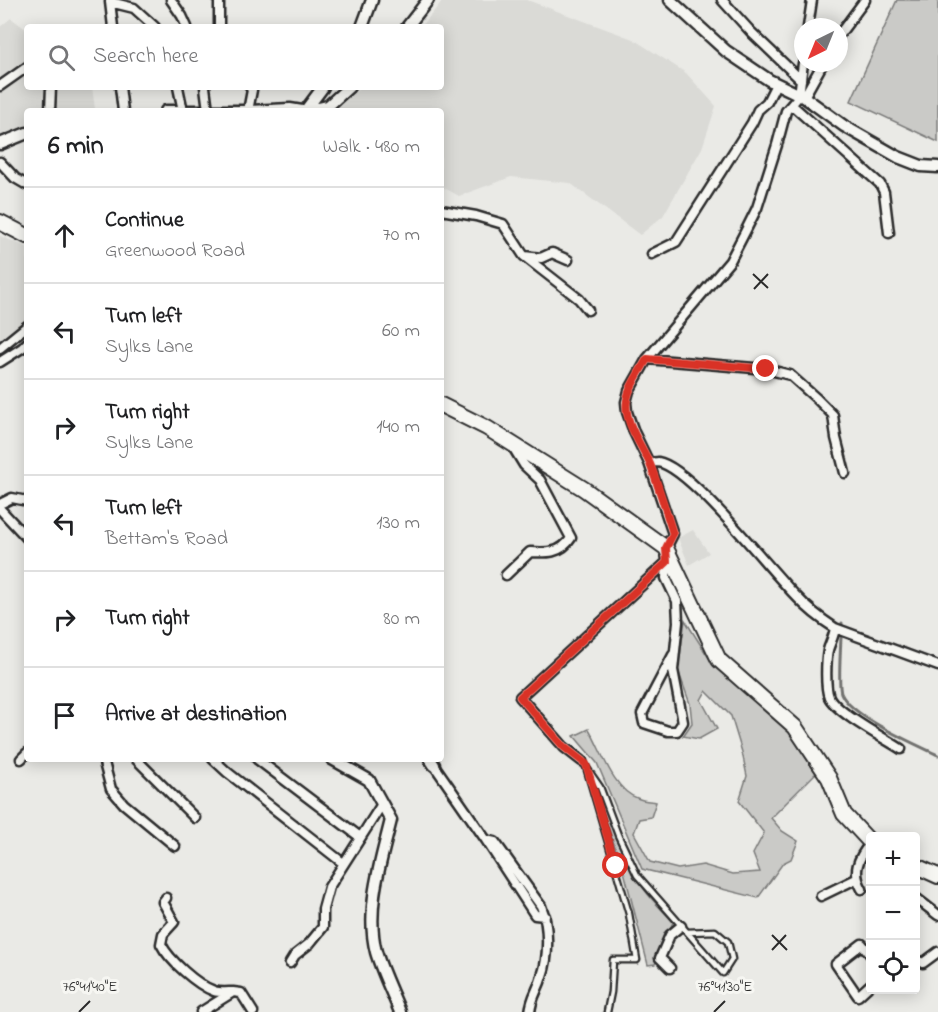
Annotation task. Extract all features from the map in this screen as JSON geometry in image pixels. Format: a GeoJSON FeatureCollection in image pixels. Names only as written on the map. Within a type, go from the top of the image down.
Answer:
{"type":"FeatureCollection","features":[{"type":"Feature","properties":{"kind":"highway"},"geometry":{"type":"LineString","coordinates":[[0,222],[24,234]]}},
{"type":"Feature","properties":{"kind":"highway"},"geometry":{"type":"LineString","coordinates":[[444,406],[487,428],[584,489],[666,548],[719,660],[795,727],[829,778],[844,814],[866,839]]}},
{"type":"Feature","properties":{"kind":"highway"},"geometry":{"type":"LineString","coordinates":[[920,868],[938,876]]}},
{"type":"Feature","properties":{"kind":"street"},"geometry":{"type":"LineString","coordinates":[[171,0],[186,24]]}},
{"type":"Feature","properties":{"kind":"street"},"geometry":{"type":"LineString","coordinates":[[219,0],[219,24]]}},
{"type":"Feature","properties":{"kind":"street"},"geometry":{"type":"LineString","coordinates":[[363,24],[372,0]]}},
{"type":"Feature","properties":{"kind":"street"},"geometry":{"type":"LineString","coordinates":[[408,24],[428,0]]}},
{"type":"Feature","properties":{"kind":"street"},"geometry":{"type":"LineString","coordinates":[[670,0],[726,51],[798,99],[898,157],[921,166],[938,167]]}},
{"type":"Feature","properties":{"kind":"street"},"geometry":{"type":"LineString","coordinates":[[722,0],[752,33],[801,80]]}},
{"type":"Feature","properties":{"kind":"street"},"geometry":{"type":"LineString","coordinates":[[809,18],[812,0]]}},
{"type":"Feature","properties":{"kind":"street"},"geometry":{"type":"LineString","coordinates":[[848,23],[865,0]]}},
{"type":"Feature","properties":{"kind":"street"},"geometry":{"type":"LineString","coordinates":[[113,24],[110,3],[134,8],[152,24]]}},
{"type":"Feature","properties":{"kind":"street"},"geometry":{"type":"LineString","coordinates":[[0,86],[24,69]]}},
{"type":"Feature","properties":{"kind":"street"},"geometry":{"type":"LineString","coordinates":[[798,99],[802,72]]}},
{"type":"Feature","properties":{"kind":"street"},"geometry":{"type":"LineString","coordinates":[[673,655],[642,714],[644,723],[668,731],[677,731],[683,722],[674,680],[673,655],[678,622],[677,601],[666,578],[666,548],[673,534],[649,463],[634,432],[626,402],[629,391],[647,359],[730,261],[757,208],[786,111],[818,72]]}},
{"type":"Feature","properties":{"kind":"street"},"geometry":{"type":"LineString","coordinates":[[652,254],[676,242],[758,110],[767,102],[776,84]]}},
{"type":"Feature","properties":{"kind":"street"},"geometry":{"type":"LineString","coordinates":[[50,108],[51,90]]}},
{"type":"Feature","properties":{"kind":"street"},"geometry":{"type":"LineString","coordinates":[[120,90],[123,108]]}},
{"type":"Feature","properties":{"kind":"street"},"geometry":{"type":"LineString","coordinates":[[179,90],[182,108]]}},
{"type":"Feature","properties":{"kind":"street"},"geometry":{"type":"LineString","coordinates":[[205,90],[208,108]]}},
{"type":"Feature","properties":{"kind":"street"},"geometry":{"type":"LineString","coordinates":[[248,108],[252,90]]}},
{"type":"Feature","properties":{"kind":"street"},"geometry":{"type":"LineString","coordinates":[[306,108],[321,90]]}},
{"type":"Feature","properties":{"kind":"street"},"geometry":{"type":"LineString","coordinates":[[318,108],[328,106],[346,90]]}},
{"type":"Feature","properties":{"kind":"street"},"geometry":{"type":"LineString","coordinates":[[798,99],[880,184],[884,192],[889,233]]}},
{"type":"Feature","properties":{"kind":"street"},"geometry":{"type":"LineString","coordinates":[[0,144],[24,134]]}},
{"type":"Feature","properties":{"kind":"street"},"geometry":{"type":"LineString","coordinates":[[0,162],[15,178],[24,183]]}},
{"type":"Feature","properties":{"kind":"street"},"geometry":{"type":"LineString","coordinates":[[444,211],[503,224],[524,256],[579,299],[588,310]]}},
{"type":"Feature","properties":{"kind":"street"},"geometry":{"type":"LineString","coordinates":[[524,256],[541,258],[552,253],[568,260]]}},
{"type":"Feature","properties":{"kind":"street"},"geometry":{"type":"LineString","coordinates":[[0,348],[24,328]]}},
{"type":"Feature","properties":{"kind":"street"},"geometry":{"type":"LineString","coordinates":[[0,362],[24,345]]}},
{"type":"Feature","properties":{"kind":"street"},"geometry":{"type":"LineString","coordinates":[[647,359],[766,369],[790,375],[833,416],[836,438],[846,473]]}},
{"type":"Feature","properties":{"kind":"street"},"geometry":{"type":"LineString","coordinates":[[506,575],[530,552],[556,552],[571,538],[540,480],[524,465],[512,444]]}},
{"type":"Feature","properties":{"kind":"street"},"geometry":{"type":"LineString","coordinates":[[649,463],[658,462],[667,466],[702,491],[797,598],[835,628],[938,666]]}},
{"type":"Feature","properties":{"kind":"street"},"geometry":{"type":"LineString","coordinates":[[24,500],[12,498],[0,507],[24,535]]}},
{"type":"Feature","properties":{"kind":"street"},"geometry":{"type":"LineString","coordinates":[[584,762],[564,747],[520,697],[667,562]]}},
{"type":"Feature","properties":{"kind":"street"},"geometry":{"type":"LineString","coordinates":[[835,628],[833,640],[828,648],[826,675],[829,696],[840,710],[901,749]]}},
{"type":"Feature","properties":{"kind":"street"},"geometry":{"type":"LineString","coordinates":[[104,762],[111,789],[124,804],[175,846]]}},
{"type":"Feature","properties":{"kind":"street"},"geometry":{"type":"LineString","coordinates":[[139,762],[195,818]]}},
{"type":"Feature","properties":{"kind":"street"},"geometry":{"type":"LineString","coordinates":[[216,762],[343,863]]}},
{"type":"Feature","properties":{"kind":"street"},"geometry":{"type":"LineString","coordinates":[[261,762],[360,837]]}},
{"type":"Feature","properties":{"kind":"street"},"geometry":{"type":"LineString","coordinates":[[337,762],[369,780],[391,820],[380,866],[372,916],[376,951],[400,1012]]}},
{"type":"Feature","properties":{"kind":"street"},"geometry":{"type":"LineString","coordinates":[[432,762],[486,840],[495,842],[541,906],[545,916],[546,951],[543,976],[531,999],[530,1012]]}},
{"type":"Feature","properties":{"kind":"street"},"geometry":{"type":"LineString","coordinates":[[290,963],[323,927],[323,909],[329,887],[382,804]]}},
{"type":"Feature","properties":{"kind":"street"},"geometry":{"type":"LineString","coordinates":[[862,889],[856,879],[861,855],[866,848]]}},
{"type":"Feature","properties":{"kind":"street"},"geometry":{"type":"LineString","coordinates":[[821,896],[856,879]]}},
{"type":"Feature","properties":{"kind":"street"},"geometry":{"type":"LineString","coordinates":[[166,898],[163,902],[174,922],[164,934],[161,944],[165,953],[192,977],[214,991],[241,993],[253,1012]]}},
{"type":"Feature","properties":{"kind":"street"},"geometry":{"type":"LineString","coordinates":[[920,902],[938,915]]}},
{"type":"Feature","properties":{"kind":"street"},"geometry":{"type":"LineString","coordinates":[[670,968],[660,958],[670,935],[684,929]]}},
{"type":"Feature","properties":{"kind":"street"},"geometry":{"type":"LineString","coordinates":[[866,949],[862,944],[836,964],[858,996],[866,989]]}},
{"type":"Feature","properties":{"kind":"street"},"geometry":{"type":"LineString","coordinates":[[920,962],[923,963],[938,952]]}},
{"type":"Feature","properties":{"kind":"street"},"geometry":{"type":"LineString","coordinates":[[201,1012],[233,992]]}},
{"type":"Feature","properties":{"kind":"lane"},"geometry":{"type":"LineString","coordinates":[[584,762],[600,787],[618,835],[637,875],[684,929],[723,973],[732,959],[728,942],[715,931],[684,929]]}},
{"type":"Feature","properties":{"kind":"lane"},"geometry":{"type":"LineString","coordinates":[[584,762],[629,914],[637,960],[613,960],[607,1012]]}},
{"type":"Feature","properties":{"kind":"shaded area"},"geometry":{"type":"Polygon","coordinates":[[[443,0],[527,0],[633,39],[686,73],[716,106],[702,148],[663,216],[640,235],[570,183],[511,177],[459,196],[444,188],[444,108],[337,108],[358,90],[444,90],[444,24],[423,24],[443,0]]]}},
{"type":"Feature","properties":{"kind":"shaded area"},"geometry":{"type":"Polygon","coordinates":[[[897,0],[938,0],[938,142],[851,101],[897,0]]]}},
{"type":"Feature","properties":{"kind":"shaded area"},"geometry":{"type":"Polygon","coordinates":[[[11,18],[24,28],[24,90],[92,90],[95,108],[24,108],[24,127],[0,137],[0,27],[11,18]]]}},
{"type":"Feature","properties":{"kind":"shaded area"},"geometry":{"type":"Polygon","coordinates":[[[0,236],[24,246],[24,332],[0,350],[0,236]]]}},
{"type":"Feature","properties":{"kind":"shaded area"},"geometry":{"type":"Polygon","coordinates":[[[693,530],[709,553],[689,565],[678,538],[693,530]]]}},
{"type":"Feature","properties":{"kind":"shaded area"},"geometry":{"type":"Polygon","coordinates":[[[685,620],[712,663],[790,733],[816,773],[771,818],[782,831],[798,841],[791,859],[783,863],[758,898],[642,869],[597,763],[574,736],[589,729],[608,768],[621,787],[637,798],[656,802],[651,817],[639,819],[634,833],[650,862],[678,869],[703,865],[733,874],[760,872],[753,854],[764,833],[739,801],[747,776],[731,716],[706,691],[701,700],[717,729],[699,739],[683,736],[692,723],[690,704],[678,670],[685,620]]]}},
{"type":"Feature","properties":{"kind":"shaded area"},"geometry":{"type":"Polygon","coordinates":[[[589,773],[592,774],[620,846],[634,873],[649,895],[673,922],[655,964],[648,965],[625,875],[589,773]]]}},
{"type":"Feature","properties":{"kind":"waterway"},"geometry":{"type":"LineString","coordinates":[[842,623],[840,688],[847,702],[870,720],[938,755]]}},
{"type":"Feature","properties":{"kind":"route"},"geometry":{"type":"LineString","coordinates":[[616,866],[586,764],[564,747],[520,697],[667,562],[666,548],[673,534],[649,463],[634,432],[626,402],[629,391],[647,359],[657,358],[694,364],[766,369]]}}]}
